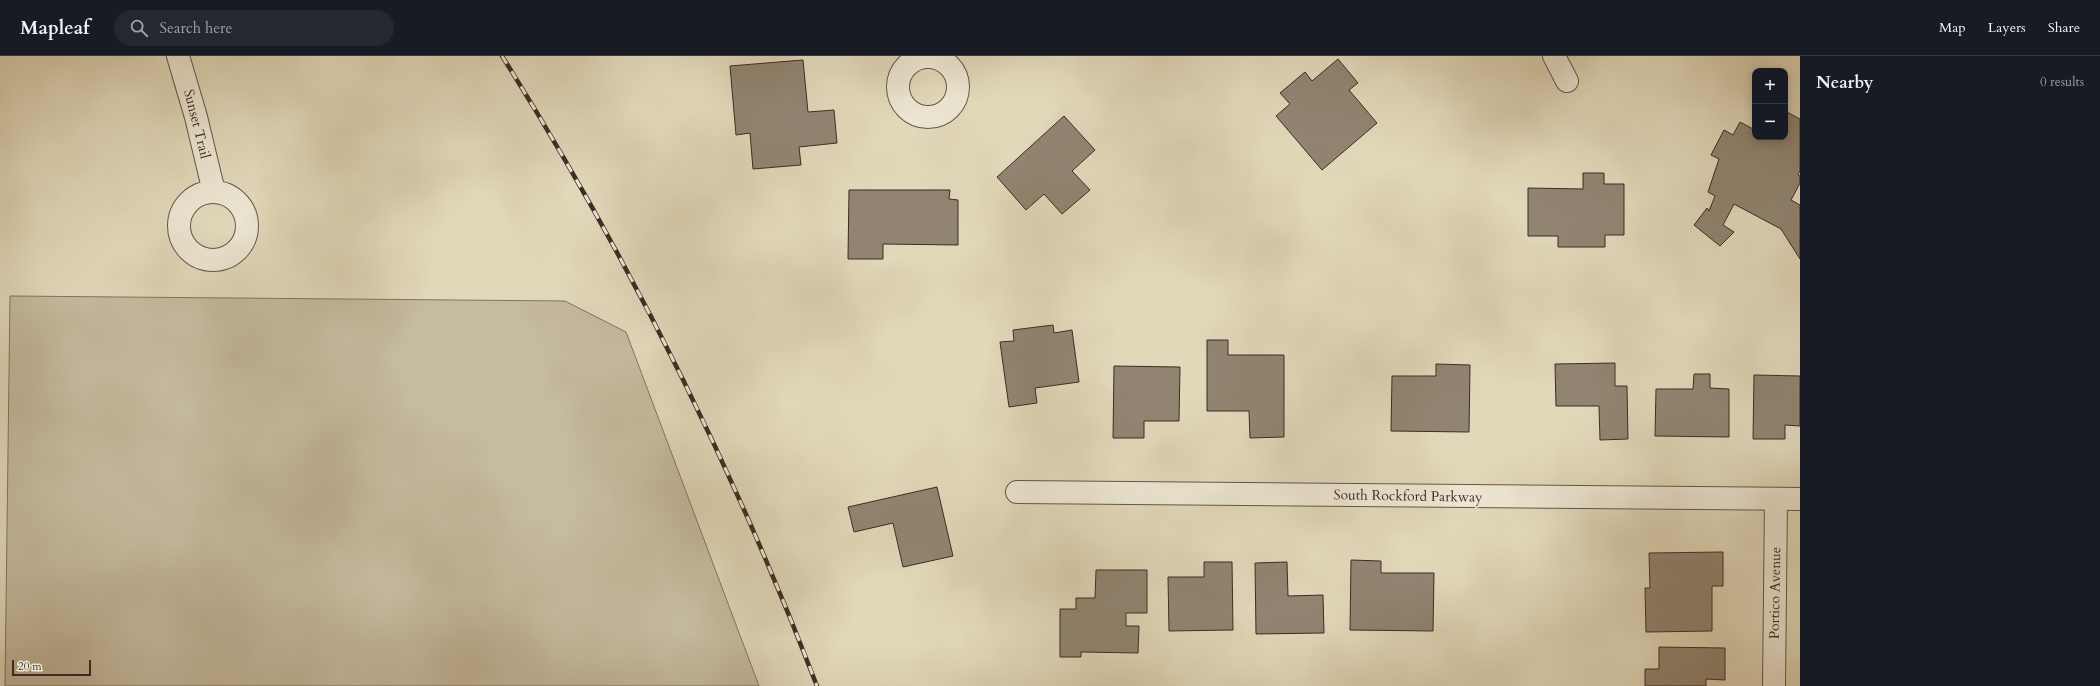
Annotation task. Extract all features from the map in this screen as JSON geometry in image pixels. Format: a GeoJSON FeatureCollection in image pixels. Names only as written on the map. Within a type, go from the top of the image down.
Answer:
{"type":"FeatureCollection","features":[{"type":"Feature","properties":{"kind":"street","name":"Sunset Trail"},"geometry":{"type":"LineString","coordinates":[[178,56],[196,117],[214,192]]}},
{"type":"Feature","properties":{"kind":"street"},"geometry":{"type":"LineString","coordinates":[[1554,56],[1567,81]]}},
{"type":"Feature","properties":{"kind":"street","name":"South Rockford Parkway"},"geometry":{"type":"LineString","coordinates":[[1017,492],[1800,499]]}},
{"type":"Feature","properties":{"kind":"street","name":"Portico Avenue"},"geometry":{"type":"LineString","coordinates":[[1774,686],[1776,499]]}},
{"type":"Feature","properties":{"kind":"shaded area"},"geometry":{"type":"Polygon","coordinates":[[[10,296],[565,301],[626,332],[759,686],[5,686],[10,296]]]}},
{"type":"Feature","properties":{"kind":"building"},"geometry":{"type":"Polygon","coordinates":[[[1338,59],[1358,83],[1349,90],[1377,123],[1322,170],[1276,116],[1290,104],[1280,93],[1305,72],[1312,81],[1338,59]]]}},
{"type":"Feature","properties":{"kind":"building"},"geometry":{"type":"Polygon","coordinates":[[[803,60],[808,112],[834,110],[837,143],[799,147],[801,165],[753,169],[750,133],[736,135],[730,66],[803,60]]]}},
{"type":"Feature","properties":{"kind":"building"},"geometry":{"type":"Polygon","coordinates":[[[1788,113],[1800,119],[1800,171],[1798,175],[1800,176],[1800,183],[1791,200],[1800,205],[1800,259],[1781,229],[1734,204],[1723,225],[1734,232],[1720,246],[1694,225],[1707,208],[1709,211],[1715,196],[1708,192],[1719,159],[1711,155],[1724,130],[1733,135],[1740,122],[1752,128],[1752,140],[1788,140],[1788,113]]]}},
{"type":"Feature","properties":{"kind":"building"},"geometry":{"type":"Polygon","coordinates":[[[1064,116],[1095,150],[1072,171],[1090,190],[1062,214],[1044,194],[1026,210],[997,177],[1064,116]]]}},
{"type":"Feature","properties":{"kind":"building"},"geometry":{"type":"Polygon","coordinates":[[[1583,173],[1604,173],[1604,184],[1624,184],[1624,235],[1605,235],[1605,247],[1558,247],[1558,236],[1528,236],[1528,188],[1583,189],[1583,173]]]}},
{"type":"Feature","properties":{"kind":"building"},"geometry":{"type":"Polygon","coordinates":[[[849,190],[950,190],[949,199],[958,200],[958,245],[883,244],[883,259],[848,259],[849,190]]]}},
{"type":"Feature","properties":{"kind":"building"},"geometry":{"type":"Polygon","coordinates":[[[1053,325],[1054,333],[1072,330],[1079,382],[1035,388],[1037,403],[1009,407],[1000,342],[1014,341],[1013,330],[1053,325]]]}},
{"type":"Feature","properties":{"kind":"building"},"geometry":{"type":"Polygon","coordinates":[[[1207,340],[1228,340],[1228,355],[1284,355],[1284,437],[1250,438],[1249,411],[1207,411],[1207,340]]]}},
{"type":"Feature","properties":{"kind":"building"},"geometry":{"type":"Polygon","coordinates":[[[1615,363],[1615,386],[1627,386],[1628,439],[1600,440],[1599,406],[1556,406],[1555,364],[1615,363]]]}},
{"type":"Feature","properties":{"kind":"building"},"geometry":{"type":"Polygon","coordinates":[[[1436,364],[1470,365],[1469,432],[1391,431],[1392,376],[1436,376],[1436,364]]]}},
{"type":"Feature","properties":{"kind":"building"},"geometry":{"type":"Polygon","coordinates":[[[1114,366],[1180,367],[1179,421],[1144,421],[1144,438],[1113,438],[1114,366]]]}},
{"type":"Feature","properties":{"kind":"building"},"geometry":{"type":"Polygon","coordinates":[[[1694,374],[1710,374],[1710,388],[1729,389],[1729,437],[1655,436],[1656,389],[1693,389],[1694,374]]]}},
{"type":"Feature","properties":{"kind":"building"},"geometry":{"type":"Polygon","coordinates":[[[1754,375],[1800,376],[1800,426],[1785,425],[1785,439],[1753,439],[1754,375]]]}},
{"type":"Feature","properties":{"kind":"building"},"geometry":{"type":"Polygon","coordinates":[[[937,487],[953,556],[903,567],[893,523],[854,532],[848,507],[937,487]]]}},
{"type":"Feature","properties":{"kind":"building"},"geometry":{"type":"Polygon","coordinates":[[[1723,552],[1723,586],[1712,586],[1712,631],[1646,632],[1645,588],[1650,588],[1649,553],[1723,552]]]}},
{"type":"Feature","properties":{"kind":"building"},"geometry":{"type":"Polygon","coordinates":[[[1351,560],[1381,561],[1381,573],[1434,573],[1433,631],[1350,630],[1351,560]]]}},
{"type":"Feature","properties":{"kind":"building"},"geometry":{"type":"Polygon","coordinates":[[[1204,562],[1232,562],[1233,630],[1169,631],[1168,577],[1204,577],[1204,562]]]}},
{"type":"Feature","properties":{"kind":"building"},"geometry":{"type":"Polygon","coordinates":[[[1287,562],[1288,596],[1323,595],[1324,633],[1256,634],[1255,563],[1287,562]]]}},
{"type":"Feature","properties":{"kind":"building"},"geometry":{"type":"Polygon","coordinates":[[[1096,570],[1147,570],[1147,613],[1126,613],[1126,626],[1139,626],[1138,653],[1081,652],[1081,657],[1060,657],[1060,609],[1076,609],[1076,598],[1095,598],[1096,570]]]}},
{"type":"Feature","properties":{"kind":"building"},"geometry":{"type":"Polygon","coordinates":[[[1659,647],[1725,648],[1725,680],[1706,679],[1706,686],[1645,686],[1645,669],[1659,669],[1659,647]]]}},
{"type":"Feature","properties":{"kind":"railway"},"geometry":{"type":"LineString","coordinates":[[502,56],[548,131],[592,208],[675,364],[750,523],[817,686]]}}]}
